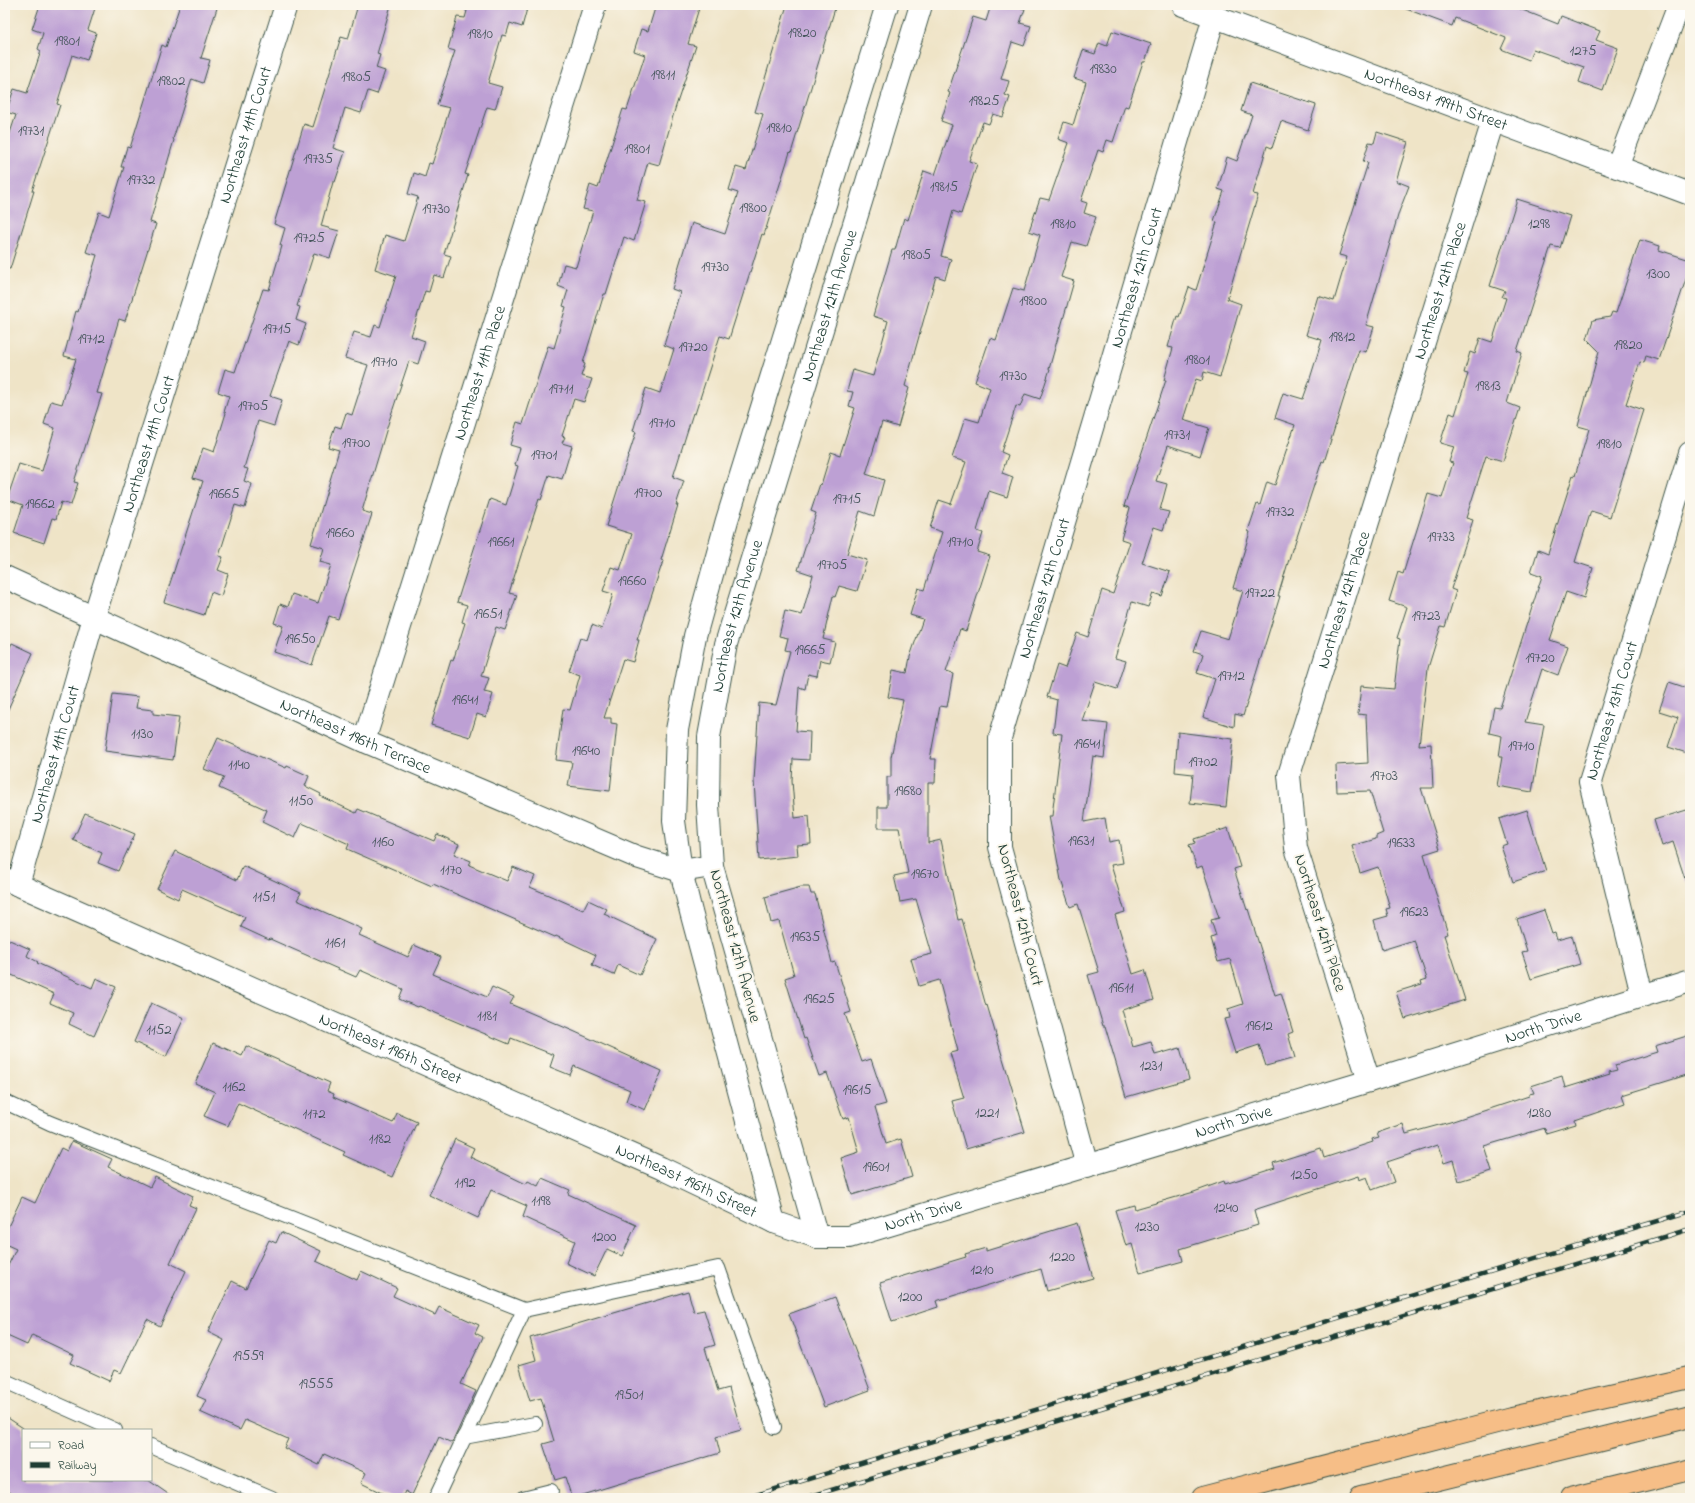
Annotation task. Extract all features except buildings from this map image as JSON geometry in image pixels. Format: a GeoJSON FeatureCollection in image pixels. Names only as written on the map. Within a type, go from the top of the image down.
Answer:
{"type":"FeatureCollection","features":[{"type":"Feature","properties":{"kind":"highway"},"geometry":{"type":"LineString","coordinates":[[1202,1498],[1512,1418],[1690,1378]]}},
{"type":"Feature","properties":{"kind":"highway"},"geometry":{"type":"LineString","coordinates":[[1361,1498],[1690,1417]]}},
{"type":"Feature","properties":{"kind":"highway"},"geometry":{"type":"LineString","coordinates":[[1572,1498],[1690,1470]]}},
{"type":"Feature","properties":{"kind":"street","name":"Northeast 11th Court"},"geometry":{"type":"LineString","coordinates":[[12,882],[286,5]]}},
{"type":"Feature","properties":{"kind":"street","name":"Northeast 11th Place"},"geometry":{"type":"LineString","coordinates":[[364,741],[595,5]]}},
{"type":"Feature","properties":{"kind":"street","name":"Northeast 12th Avenue"},"geometry":{"type":"LineString","coordinates":[[774,1222],[691,912],[682,871],[674,821],[677,730],[695,636],[727,520],[887,5]]}},
{"type":"Feature","properties":{"kind":"street","name":"Northeast 12th Avenue"},"geometry":{"type":"LineString","coordinates":[[817,1237],[712,866],[708,805],[709,737],[726,644],[921,5]]}},
{"type":"Feature","properties":{"kind":"street","name":"Northeast 199th Street"},"geometry":{"type":"LineString","coordinates":[[1183,5],[1690,194]]}},
{"type":"Feature","properties":{"kind":"street"},"geometry":{"type":"LineString","coordinates":[[1618,167],[1679,5]]}},
{"type":"Feature","properties":{"kind":"street","name":"Northeast 12th Court"},"geometry":{"type":"LineString","coordinates":[[1087,1166],[1000,847],[1000,738],[1214,17]]}},
{"type":"Feature","properties":{"kind":"street","name":"Northeast 12th Place"},"geometry":{"type":"LineString","coordinates":[[1369,1081],[1296,848],[1288,775],[1493,121]]}},
{"type":"Feature","properties":{"kind":"street","name":"Northeast 13th Court"},"geometry":{"type":"LineString","coordinates":[[1642,995],[1590,782],[1690,453]]}},
{"type":"Feature","properties":{"kind":"street","name":"Northeast 196th Terrace"},"geometry":{"type":"LineString","coordinates":[[5,577],[364,741],[636,857],[682,871],[712,866]]}},
{"type":"Feature","properties":{"kind":"street","name":"Northeast 196th Street"},"geometry":{"type":"LineString","coordinates":[[12,882],[661,1168],[774,1222]]}},
{"type":"Feature","properties":{"kind":"street","name":"North Drive"},"geometry":{"type":"LineString","coordinates":[[774,1222],[817,1237],[849,1237],[1369,1081],[1690,981]]}},
{"type":"Feature","properties":{"kind":"lane"},"geometry":{"type":"LineString","coordinates":[[5,1102],[50,1123],[524,1310],[718,1268],[774,1427]]}},
{"type":"Feature","properties":{"kind":"lane"},"geometry":{"type":"LineString","coordinates":[[436,1498],[524,1310]]}},
{"type":"Feature","properties":{"kind":"lane"},"geometry":{"type":"LineString","coordinates":[[5,1381],[113,1429]]}},
{"type":"Feature","properties":{"kind":"lane"},"geometry":{"type":"LineString","coordinates":[[464,1437],[535,1424]]}},
{"type":"Feature","properties":{"kind":"lane"},"geometry":{"type":"LineString","coordinates":[[152,1446],[253,1494],[272,1498]]}},
{"type":"Feature","properties":{"kind":"lane"},"geometry":{"type":"LineString","coordinates":[[523,1498],[551,1491]]}},
{"type":"Feature","properties":{"kind":"railway"},"geometry":{"type":"LineString","coordinates":[[746,1498],[1690,1211]]}},
{"type":"Feature","properties":{"kind":"railway"},"geometry":{"type":"LineString","coordinates":[[805,1498],[1690,1229]]}}]}
